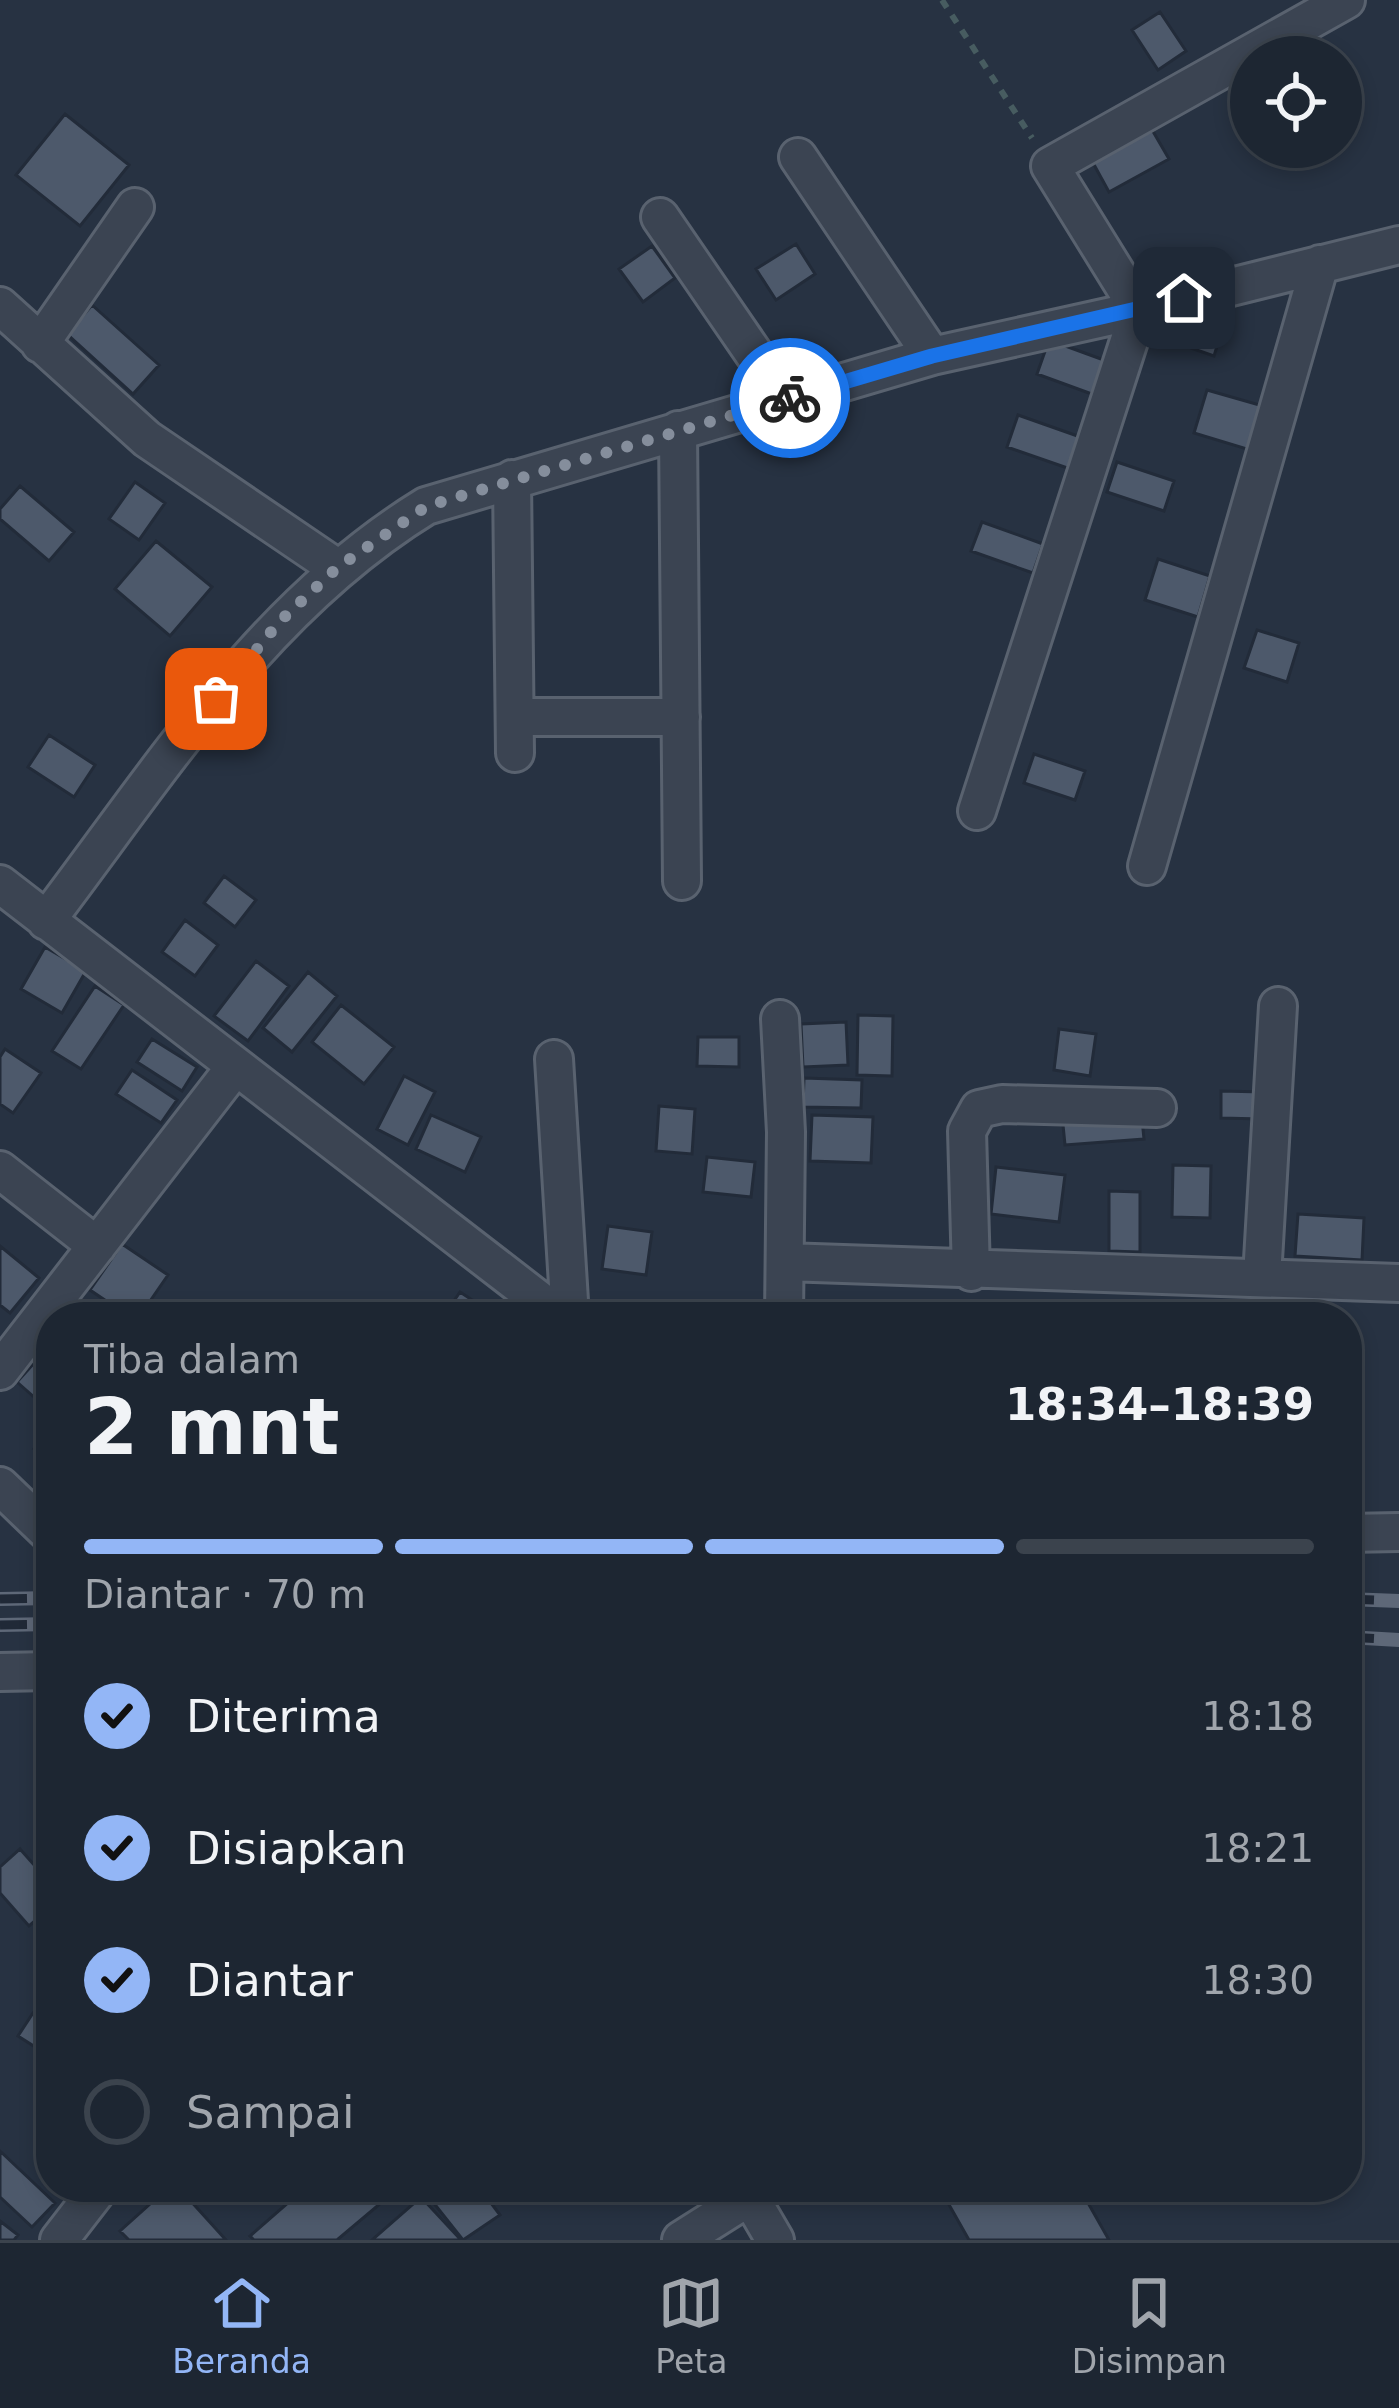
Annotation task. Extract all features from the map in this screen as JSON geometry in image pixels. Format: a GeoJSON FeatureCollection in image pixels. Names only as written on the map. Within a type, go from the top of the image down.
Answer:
{"type":"FeatureCollection","features":[{"type":"Feature","properties":{"kind":"street"},"geometry":{"type":"LineString","coordinates":[[977,811],[1139,310],[1050,166],[1346,0]]}},
{"type":"Feature","properties":{"kind":"street"},"geometry":{"type":"LineString","coordinates":[[798,157],[932,356]]}},
{"type":"Feature","properties":{"kind":"street"},"geometry":{"type":"LineString","coordinates":[[40,344],[135,207]]}},
{"type":"Feature","properties":{"kind":"street"},"geometry":{"type":"LineString","coordinates":[[660,217],[785,399]]}},
{"type":"Feature","properties":{"kind":"street"},"geometry":{"type":"LineString","coordinates":[[46,921],[244,662],[349,558],[427,506],[932,356],[1399,245]]}},
{"type":"Feature","properties":{"kind":"street"},"geometry":{"type":"LineString","coordinates":[[1147,866],[1320,264]]}},
{"type":"Feature","properties":{"kind":"street"},"geometry":{"type":"LineString","coordinates":[[0,306],[147,440],[349,558]]}},
{"type":"Feature","properties":{"kind":"street"},"geometry":{"type":"LineString","coordinates":[[678,430],[682,881]]}},
{"type":"Feature","properties":{"kind":"street"},"geometry":{"type":"LineString","coordinates":[[512,479],[515,735],[681,717]]}},
{"type":"Feature","properties":{"kind":"street"},"geometry":{"type":"LineString","coordinates":[[0,884],[546,1302]]}},
{"type":"Feature","properties":{"kind":"street"},"geometry":{"type":"LineString","coordinates":[[1262,1276],[1278,1006]]}},
{"type":"Feature","properties":{"kind":"street"},"geometry":{"type":"LineString","coordinates":[[780,1019],[784,1302]]}},
{"type":"Feature","properties":{"kind":"street"},"geometry":{"type":"LineString","coordinates":[[554,1059],[565,1302]]}},
{"type":"Feature","properties":{"kind":"street"},"geometry":{"type":"LineString","coordinates":[[54,1302],[235,1067]]}},
{"type":"Feature","properties":{"kind":"street"},"geometry":{"type":"LineString","coordinates":[[971,1272],[968,1131],[979,1109],[1002,1104],[1156,1108]]}},
{"type":"Feature","properties":{"kind":"street"},"geometry":{"type":"LineString","coordinates":[[0,1170],[97,1246]]}},
{"type":"Feature","properties":{"kind":"street"},"geometry":{"type":"LineString","coordinates":[[785,1262],[1233,1281],[1262,1276],[1399,1283]]}},
{"type":"Feature","properties":{"kind":"street"},"geometry":{"type":"LineString","coordinates":[[0,1371],[36,1325]]}},
{"type":"Feature","properties":{"kind":"street"},"geometry":{"type":"LineString","coordinates":[[0,1486],[36,1521]]}},
{"type":"Feature","properties":{"kind":"street"},"geometry":{"type":"LineString","coordinates":[[1362,1533],[1399,1532]]}},
{"type":"Feature","properties":{"kind":"street"},"geometry":{"type":"LineString","coordinates":[[0,1672],[36,1671]]}},
{"type":"Feature","properties":{"kind":"street"},"geometry":{"type":"LineString","coordinates":[[59,2240],[88,2202]]}},
{"type":"Feature","properties":{"kind":"street"},"geometry":{"type":"LineString","coordinates":[[681,2240],[733,2202]]}},
{"type":"Feature","properties":{"kind":"street"},"geometry":{"type":"LineString","coordinates":[[753,2202],[775,2240]]}},
{"type":"Feature","properties":{"kind":"path"},"geometry":{"type":"LineString","coordinates":[[941,0],[1050,166]]}},
{"type":"Feature","properties":{"kind":"building"},"geometry":{"type":"Polygon","coordinates":[[[1160,12],[1186,51],[1158,70],[1132,30],[1160,12]]]}},
{"type":"Feature","properties":{"kind":"building"},"geometry":{"type":"Polygon","coordinates":[[[65,114],[129,165],[80,226],[16,175],[65,114]]]}},
{"type":"Feature","properties":{"kind":"building"},"geometry":{"type":"Polygon","coordinates":[[[1151,128],[1169,159],[1109,192],[1092,161],[1151,128]]]}},
{"type":"Feature","properties":{"kind":"building"},"geometry":{"type":"Polygon","coordinates":[[[796,244],[815,274],[776,300],[756,269],[796,244]]]}},
{"type":"Feature","properties":{"kind":"building"},"geometry":{"type":"Polygon","coordinates":[[[652,246],[675,278],[643,302],[619,269],[652,246]]]}},
{"type":"Feature","properties":{"kind":"building"},"geometry":{"type":"Polygon","coordinates":[[[92,305],[159,365],[133,394],[67,334],[92,305]]]}},
{"type":"Feature","properties":{"kind":"building"},"geometry":{"type":"Polygon","coordinates":[[[1204,307],[1227,314],[1214,356],[1191,348],[1204,307]]]}},
{"type":"Feature","properties":{"kind":"building"},"geometry":{"type":"Polygon","coordinates":[[[1049,340],[1112,363],[1100,397],[1037,374],[1049,340]]]}},
{"type":"Feature","properties":{"kind":"building"},"geometry":{"type":"Polygon","coordinates":[[[1207,390],[1263,406],[1250,450],[1194,433],[1207,390]]]}},
{"type":"Feature","properties":{"kind":"building"},"geometry":{"type":"Polygon","coordinates":[[[1018,415],[1086,439],[1076,471],[1007,447],[1018,415]]]}},
{"type":"Feature","properties":{"kind":"building"},"geometry":{"type":"Polygon","coordinates":[[[1117,462],[1174,481],[1164,511],[1107,492],[1117,462]]]}},
{"type":"Feature","properties":{"kind":"building"},"geometry":{"type":"Polygon","coordinates":[[[135,482],[165,503],[139,540],[109,519],[135,482]]]}},
{"type":"Feature","properties":{"kind":"building"},"geometry":{"type":"Polygon","coordinates":[[[20,486],[74,532],[49,561],[0,519],[0,509],[20,486]]]}},
{"type":"Feature","properties":{"kind":"building"},"geometry":{"type":"Polygon","coordinates":[[[982,522],[1043,544],[1033,573],[971,551],[982,522]]]}},
{"type":"Feature","properties":{"kind":"building"},"geometry":{"type":"Polygon","coordinates":[[[156,541],[212,587],[170,636],[115,589],[156,541]]]}},
{"type":"Feature","properties":{"kind":"building"},"geometry":{"type":"Polygon","coordinates":[[[1158,559],[1210,576],[1198,617],[1145,600],[1158,559]]]}},
{"type":"Feature","properties":{"kind":"building"},"geometry":{"type":"Polygon","coordinates":[[[1257,630],[1299,643],[1287,682],[1244,668],[1257,630]]]}},
{"type":"Feature","properties":{"kind":"building"},"geometry":{"type":"Polygon","coordinates":[[[49,735],[95,765],[74,797],[28,767],[49,735]]]}},
{"type":"Feature","properties":{"kind":"building"},"geometry":{"type":"Polygon","coordinates":[[[1034,754],[1085,771],[1075,800],[1024,783],[1034,754]]]}},
{"type":"Feature","properties":{"kind":"building"},"geometry":{"type":"Polygon","coordinates":[[[224,876],[256,900],[235,927],[204,903],[224,876]]]}},
{"type":"Feature","properties":{"kind":"building"},"geometry":{"type":"Polygon","coordinates":[[[185,920],[218,945],[195,976],[162,952],[185,920]]]}},
{"type":"Feature","properties":{"kind":"building"},"geometry":{"type":"Polygon","coordinates":[[[45,947],[86,971],[62,1013],[21,989],[45,947]]]}},
{"type":"Feature","properties":{"kind":"building"},"geometry":{"type":"Polygon","coordinates":[[[256,961],[289,986],[248,1041],[214,1016],[256,961]]]}},
{"type":"Feature","properties":{"kind":"building"},"geometry":{"type":"Polygon","coordinates":[[[308,972],[337,996],[292,1052],[263,1028],[308,972]]]}},
{"type":"Feature","properties":{"kind":"building"},"geometry":{"type":"Polygon","coordinates":[[[95,986],[124,1005],[81,1069],[52,1051],[95,986]]]}},
{"type":"Feature","properties":{"kind":"building"},"geometry":{"type":"Polygon","coordinates":[[[341,1005],[394,1047],[364,1084],[312,1042],[341,1005]]]}},
{"type":"Feature","properties":{"kind":"building"},"geometry":{"type":"Polygon","coordinates":[[[858,1015],[893,1016],[892,1076],[857,1075],[858,1015]]]}},
{"type":"Feature","properties":{"kind":"building"},"geometry":{"type":"Polygon","coordinates":[[[846,1022],[848,1065],[803,1067],[801,1024],[846,1022]]]}},
{"type":"Feature","properties":{"kind":"building"},"geometry":{"type":"Polygon","coordinates":[[[1059,1029],[1096,1034],[1090,1076],[1054,1070],[1059,1029]]]}},
{"type":"Feature","properties":{"kind":"building"},"geometry":{"type":"Polygon","coordinates":[[[698,1037],[739,1037],[739,1067],[697,1066],[698,1037]]]}},
{"type":"Feature","properties":{"kind":"building"},"geometry":{"type":"Polygon","coordinates":[[[152,1039],[197,1067],[182,1091],[137,1062],[152,1039]]]}},
{"type":"Feature","properties":{"kind":"building"},"geometry":{"type":"Polygon","coordinates":[[[5,1049],[41,1073],[13,1113],[0,1104],[0,1057],[5,1049]]]}},
{"type":"Feature","properties":{"kind":"building"},"geometry":{"type":"Polygon","coordinates":[[[132,1070],[177,1100],[161,1123],[116,1094],[132,1070]]]}},
{"type":"Feature","properties":{"kind":"building"},"geometry":{"type":"Polygon","coordinates":[[[404,1076],[435,1092],[408,1145],[377,1129],[404,1076]]]}},
{"type":"Feature","properties":{"kind":"building"},"geometry":{"type":"Polygon","coordinates":[[[804,1078],[862,1080],[861,1108],[803,1107],[804,1078]]]}},
{"type":"Feature","properties":{"kind":"building"},"geometry":{"type":"Polygon","coordinates":[[[1221,1091],[1263,1092],[1262,1119],[1221,1118],[1221,1091]]]}},
{"type":"Feature","properties":{"kind":"building"},"geometry":{"type":"Polygon","coordinates":[[[659,1106],[695,1109],[692,1154],[656,1151],[659,1106]]]}},
{"type":"Feature","properties":{"kind":"building"},"geometry":{"type":"Polygon","coordinates":[[[1141,1109],[1144,1139],[1065,1145],[1062,1115],[1141,1109]]]}},
{"type":"Feature","properties":{"kind":"building"},"geometry":{"type":"Polygon","coordinates":[[[431,1115],[481,1137],[465,1172],[416,1149],[431,1115]]]}},
{"type":"Feature","properties":{"kind":"building"},"geometry":{"type":"Polygon","coordinates":[[[812,1115],[873,1117],[871,1163],[810,1161],[812,1115]]]}},
{"type":"Feature","properties":{"kind":"building"},"geometry":{"type":"Polygon","coordinates":[[[707,1157],[755,1162],[751,1197],[703,1192],[707,1157]]]}},
{"type":"Feature","properties":{"kind":"building"},"geometry":{"type":"Polygon","coordinates":[[[1173,1165],[1211,1166],[1210,1218],[1172,1217],[1173,1165]]]}},
{"type":"Feature","properties":{"kind":"building"},"geometry":{"type":"Polygon","coordinates":[[[996,1167],[1065,1175],[1059,1222],[991,1214],[996,1167]]]}},
{"type":"Feature","properties":{"kind":"building"},"geometry":{"type":"Polygon","coordinates":[[[1109,1191],[1140,1192],[1140,1252],[1109,1251],[1109,1191]]]}},
{"type":"Feature","properties":{"kind":"building"},"geometry":{"type":"Polygon","coordinates":[[[1298,1214],[1364,1218],[1362,1260],[1295,1256],[1298,1214]]]}},
{"type":"Feature","properties":{"kind":"building"},"geometry":{"type":"Polygon","coordinates":[[[608,1226],[652,1232],[646,1275],[602,1269],[608,1226]]]}},
{"type":"Feature","properties":{"kind":"building"},"geometry":{"type":"Polygon","coordinates":[[[122,1244],[168,1275],[149,1302],[108,1302],[90,1290],[122,1244]]]}},
{"type":"Feature","properties":{"kind":"building"},"geometry":{"type":"Polygon","coordinates":[[[0,1246],[39,1278],[10,1313],[0,1305],[0,1246]]]}},
{"type":"Feature","properties":{"kind":"building"},"geometry":{"type":"Polygon","coordinates":[[[460,1292],[475,1302],[453,1302],[460,1292]]]}},
{"type":"Feature","properties":{"kind":"building"},"geometry":{"type":"Polygon","coordinates":[[[36,1361],[36,1399],[17,1382],[36,1361]]]}},
{"type":"Feature","properties":{"kind":"building"},"geometry":{"type":"Polygon","coordinates":[[[20,1849],[36,1867],[36,1920],[29,1926],[0,1893],[0,1867],[20,1849]]]}},
{"type":"Feature","properties":{"kind":"building"},"geometry":{"type":"Polygon","coordinates":[[[33,2013],[36,2015],[36,2047],[18,2036],[33,2013]]]}},
{"type":"Feature","properties":{"kind":"building"},"geometry":{"type":"Polygon","coordinates":[[[0,2151],[36,2185],[36,2202],[55,2203],[32,2227],[0,2197],[0,2151]]]}},
{"type":"Feature","properties":{"kind":"building"},"geometry":{"type":"Polygon","coordinates":[[[152,2202],[192,2202],[226,2240],[129,2240],[120,2231],[152,2202]]]}},
{"type":"Feature","properties":{"kind":"building"},"geometry":{"type":"Polygon","coordinates":[[[289,2202],[382,2202],[337,2240],[254,2240],[250,2236],[289,2202]]]}},
{"type":"Feature","properties":{"kind":"building"},"geometry":{"type":"Polygon","coordinates":[[[415,2202],[426,2202],[461,2240],[372,2240],[415,2202]]]}},
{"type":"Feature","properties":{"kind":"building"},"geometry":{"type":"Polygon","coordinates":[[[433,2202],[490,2202],[500,2215],[463,2240],[433,2202]]]}},
{"type":"Feature","properties":{"kind":"building"},"geometry":{"type":"Polygon","coordinates":[[[947,2202],[1087,2202],[1109,2240],[969,2240],[947,2202]]]}},
{"type":"Feature","properties":{"kind":"building"},"geometry":{"type":"Polygon","coordinates":[[[0,2221],[18,2235],[14,2240],[0,2240],[0,2221]]]}},
{"type":"Feature","properties":{"kind":"railway"},"geometry":{"type":"LineString","coordinates":[[0,1599],[36,1598]]}},
{"type":"Feature","properties":{"kind":"railway"},"geometry":{"type":"LineString","coordinates":[[1362,1600],[1399,1601]]}},
{"type":"Feature","properties":{"kind":"railway"},"geometry":{"type":"LineString","coordinates":[[0,1625],[36,1624]]}},
{"type":"Feature","properties":{"kind":"railway"},"geometry":{"type":"LineString","coordinates":[[1362,1638],[1399,1640]]}},
{"type":"Feature","properties":{"kind":"way so far"},"geometry":{"type":"LineString","coordinates":[[216,699],[280,621],[337,568],[361,547],[427,506],[790,398]]}},
{"type":"Feature","properties":{"kind":"route"},"geometry":{"type":"LineString","coordinates":[[790,398],[932,356],[1184,298]]}}]}
